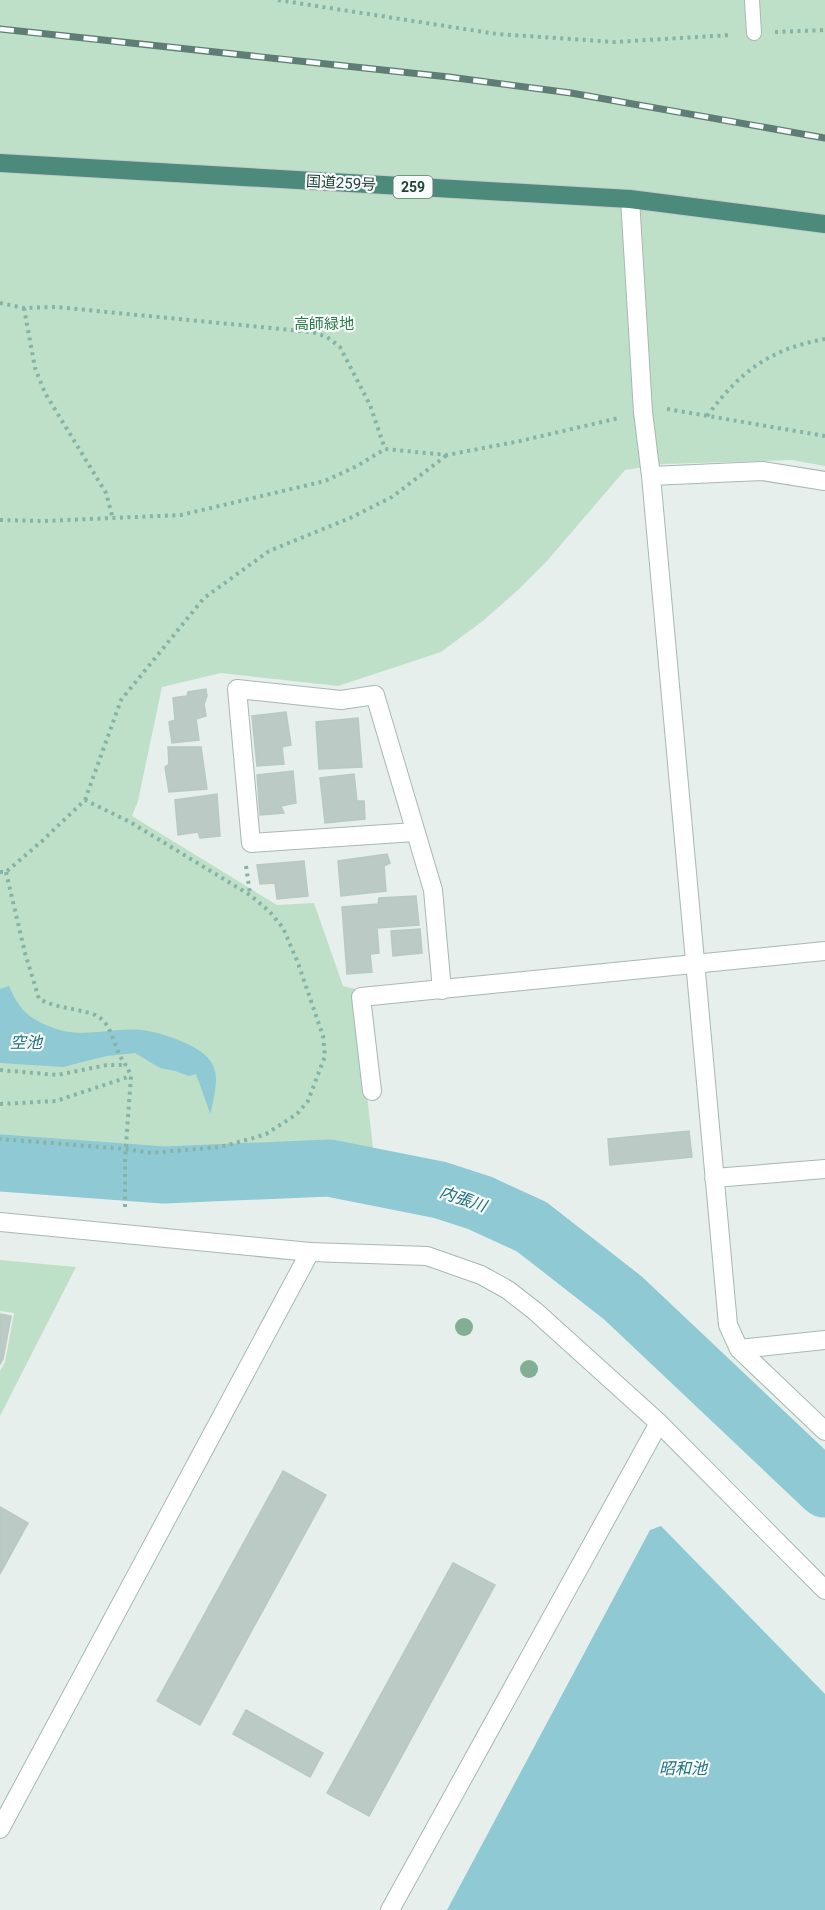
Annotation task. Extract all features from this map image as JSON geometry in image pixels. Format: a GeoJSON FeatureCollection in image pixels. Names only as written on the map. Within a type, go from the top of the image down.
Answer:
{"type":"FeatureCollection","features":[{"type":"Feature","properties":{"kind":"highway","name":"国道259号"},"geometry":{"type":"LineString","coordinates":[[0,164],[630,199],[825,224]]}},
{"type":"Feature","properties":{"kind":"street"},"geometry":{"type":"LineString","coordinates":[[630,199],[643,412],[651,476],[728,1325],[739,1349],[825,1431]]}},
{"type":"Feature","properties":{"kind":"street"},"geometry":{"type":"LineString","coordinates":[[651,476],[762,471],[825,481]]}},
{"type":"Feature","properties":{"kind":"street"},"geometry":{"type":"LineString","coordinates":[[415,832],[251,843],[237,689],[341,700],[375,694],[433,890],[442,990]]}},
{"type":"Feature","properties":{"kind":"street"},"geometry":{"type":"LineString","coordinates":[[372,1091],[361,997],[825,951]]}},
{"type":"Feature","properties":{"kind":"street"},"geometry":{"type":"LineString","coordinates":[[714,1178],[825,1169]]}},
{"type":"Feature","properties":{"kind":"street"},"geometry":{"type":"LineString","coordinates":[[0,1222],[310,1252],[428,1256],[481,1275],[508,1290],[535,1311],[659,1423],[825,1590]]}},
{"type":"Feature","properties":{"kind":"street"},"geometry":{"type":"LineString","coordinates":[[0,1829],[310,1252]]}},
{"type":"Feature","properties":{"kind":"street"},"geometry":{"type":"LineString","coordinates":[[739,1349],[825,1340]]}},
{"type":"Feature","properties":{"kind":"street"},"geometry":{"type":"LineString","coordinates":[[390,1910],[659,1423]]}},
{"type":"Feature","properties":{"kind":"lane"},"geometry":{"type":"LineString","coordinates":[[752,0],[754,33]]}},
{"type":"Feature","properties":{"kind":"path"},"geometry":{"type":"LineString","coordinates":[[278,0],[497,34],[614,42],[825,30]]}},
{"type":"Feature","properties":{"kind":"path"},"geometry":{"type":"LineString","coordinates":[[0,303],[24,308],[56,307],[312,332],[327,337],[340,347],[370,405],[385,449]]}},
{"type":"Feature","properties":{"kind":"path"},"geometry":{"type":"LineString","coordinates":[[24,308],[35,368],[45,393],[106,493],[113,519]]}},
{"type":"Feature","properties":{"kind":"path"},"geometry":{"type":"LineString","coordinates":[[707,416],[724,394],[752,367],[772,356],[803,344],[825,339]]}},
{"type":"Feature","properties":{"kind":"path"},"geometry":{"type":"LineString","coordinates":[[0,520],[44,521],[181,515],[325,481],[357,466],[385,449],[447,455],[520,441],[658,408],[825,436]]}},
{"type":"Feature","properties":{"kind":"path"},"geometry":{"type":"LineString","coordinates":[[0,872],[6,872],[85,800],[121,700],[204,598],[269,551],[350,518],[392,497],[447,455]]}},
{"type":"Feature","properties":{"kind":"path"},"geometry":{"type":"LineString","coordinates":[[0,1139],[126,1149],[151,1154],[220,1147],[266,1134],[297,1114],[308,1101],[325,1056],[323,1036],[298,963],[283,928],[270,912],[250,895],[129,822],[85,800]]}},
{"type":"Feature","properties":{"kind":"path"},"geometry":{"type":"LineString","coordinates":[[246,864],[250,895]]}},
{"type":"Feature","properties":{"kind":"path"},"geometry":{"type":"LineString","coordinates":[[6,872],[25,953],[39,999],[52,1006],[93,1014],[103,1019],[127,1065],[131,1077],[125,1159],[125,1198]]}},
{"type":"Feature","properties":{"kind":"path"},"geometry":{"type":"LineString","coordinates":[[0,1071],[57,1075],[107,1065],[127,1065]]}},
{"type":"Feature","properties":{"kind":"path"},"geometry":{"type":"LineString","coordinates":[[0,1104],[56,1101],[131,1077]]}},
{"type":"Feature","properties":{"kind":"green space","name":"高師緑地"},"geometry":{"type":"Polygon","coordinates":[[[0,0],[825,0],[825,466],[792,460],[664,464],[625,470],[547,561],[518,590],[484,620],[441,652],[338,686],[221,673],[162,687],[138,801],[132,816],[277,905],[314,903],[343,986],[355,989],[373,1148],[345,1148],[205,1159],[149,1160],[144,1197],[0,1184],[0,0]]]}},
{"type":"Feature","properties":{"kind":"green space"},"geometry":{"type":"Polygon","coordinates":[[[0,1260],[76,1267],[0,1416],[0,1371],[5,1362],[14,1313],[0,1311],[0,1260]]]}},
{"type":"Feature","properties":{"kind":"water","name":"空池"},"geometry":{"type":"Polygon","coordinates":[[[9,986],[19,1005],[28,1014],[39,1022],[59,1030],[83,1033],[142,1030],[190,1045],[206,1055],[214,1066],[216,1086],[211,1112],[196,1074],[189,1076],[160,1068],[135,1053],[107,1056],[63,1067],[0,1063],[0,989],[9,986]]]}},
{"type":"Feature","properties":{"kind":"water","name":"昭和池"},"geometry":{"type":"Polygon","coordinates":[[[661,1526],[825,1694],[825,1910],[447,1910],[650,1530],[661,1526]]]}},
{"type":"Feature","properties":{"kind":"building"},"geometry":{"type":"Polygon","coordinates":[[[206,689],[207,696],[204,704],[206,716],[196,719],[199,740],[172,743],[169,722],[175,720],[173,698],[187,696],[188,692],[206,689]]]}},
{"type":"Feature","properties":{"kind":"building"},"geometry":{"type":"Polygon","coordinates":[[[286,712],[291,745],[282,747],[284,764],[257,766],[252,716],[286,712]]]}},
{"type":"Feature","properties":{"kind":"building"},"geometry":{"type":"Polygon","coordinates":[[[358,718],[362,767],[319,769],[316,722],[358,718]]]}},
{"type":"Feature","properties":{"kind":"building"},"geometry":{"type":"Polygon","coordinates":[[[168,747],[201,747],[207,789],[169,792],[165,767],[169,764],[168,747]]]}},
{"type":"Feature","properties":{"kind":"building"},"geometry":{"type":"Polygon","coordinates":[[[293,771],[296,803],[281,806],[284,813],[260,815],[257,775],[293,771]]]}},
{"type":"Feature","properties":{"kind":"building"},"geometry":{"type":"Polygon","coordinates":[[[354,774],[357,801],[364,801],[365,819],[325,823],[320,778],[354,774]]]}},
{"type":"Feature","properties":{"kind":"building"},"geometry":{"type":"Polygon","coordinates":[[[217,794],[220,836],[200,838],[198,832],[178,835],[175,800],[217,794]]]}},
{"type":"Feature","properties":{"kind":"building"},"geometry":{"type":"Polygon","coordinates":[[[387,854],[390,863],[384,866],[386,891],[341,896],[338,861],[387,854]]]}},
{"type":"Feature","properties":{"kind":"building"},"geometry":{"type":"Polygon","coordinates":[[[304,861],[308,896],[277,899],[275,883],[260,884],[257,865],[304,861]]]}},
{"type":"Feature","properties":{"kind":"building"},"geometry":{"type":"Polygon","coordinates":[[[416,896],[419,925],[377,928],[379,953],[370,954],[372,972],[347,974],[342,907],[378,904],[379,898],[416,896]]]}},
{"type":"Feature","properties":{"kind":"building"},"geometry":{"type":"Polygon","coordinates":[[[420,929],[422,953],[393,956],[391,931],[420,929]]]}},
{"type":"Feature","properties":{"kind":"building"},"geometry":{"type":"Polygon","coordinates":[[[689,1131],[692,1157],[610,1165],[608,1139],[689,1131]]]}},
{"type":"Feature","properties":{"kind":"building"},"geometry":{"type":"Polygon","coordinates":[[[0,1314],[11,1316],[3,1359],[0,1364],[0,1314]]]}},
{"type":"Feature","properties":{"kind":"building"},"geometry":{"type":"Polygon","coordinates":[[[283,1471],[326,1495],[200,1725],[157,1701],[283,1471]]]}},
{"type":"Feature","properties":{"kind":"building"},"geometry":{"type":"Polygon","coordinates":[[[0,1507],[28,1523],[0,1574],[0,1507]]]}},
{"type":"Feature","properties":{"kind":"building"},"geometry":{"type":"Polygon","coordinates":[[[453,1563],[495,1585],[369,1816],[327,1793],[453,1563]]]}},
{"type":"Feature","properties":{"kind":"building"},"geometry":{"type":"Polygon","coordinates":[[[246,1710],[323,1753],[310,1777],[233,1734],[246,1710]]]}},
{"type":"Feature","properties":{"kind":"waterway","name":"内張川"},"geometry":{"type":"LineString","coordinates":[[0,1163],[164,1175],[329,1168],[440,1190],[480,1203],[532,1227],[623,1298],[825,1489]]}},
{"type":"Feature","properties":{"kind":"railway"},"geometry":{"type":"LineString","coordinates":[[0,29],[449,77],[571,93],[825,138]]}}]}
